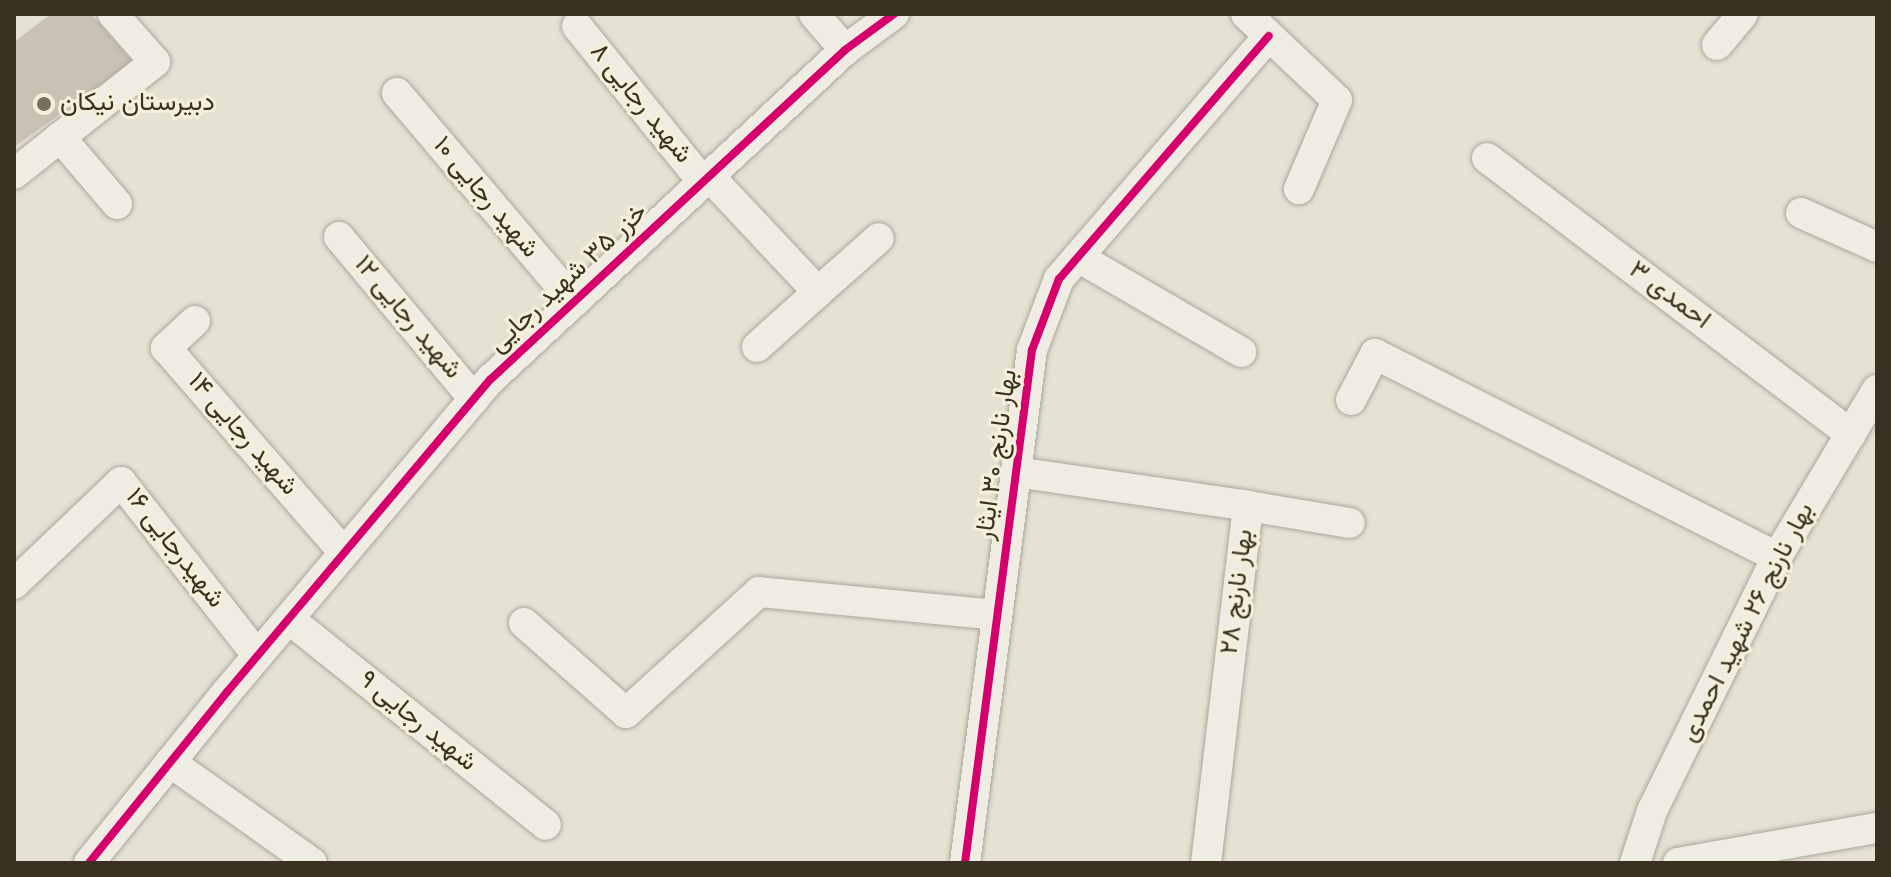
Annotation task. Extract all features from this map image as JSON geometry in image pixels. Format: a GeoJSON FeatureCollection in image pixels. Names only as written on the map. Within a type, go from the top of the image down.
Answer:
{"type":"FeatureCollection","features":[{"type":"Feature","properties":{"kind":"street"},"geometry":{"type":"LineString","coordinates":[[14,174],[155,62],[113,14]]}},
{"type":"Feature","properties":{"kind":"street"},"geometry":{"type":"LineString","coordinates":[[814,14],[845,50]]}},
{"type":"Feature","properties":{"kind":"street","name":"خزر ۳۵ شهید رجایی"},"geometry":{"type":"LineString","coordinates":[[89,863],[474,399],[845,50],[894,14]]}},
{"type":"Feature","properties":{"kind":"street"},"geometry":{"type":"LineString","coordinates":[[1246,14],[1337,100],[1299,189]]}},
{"type":"Feature","properties":{"kind":"street"},"geometry":{"type":"LineString","coordinates":[[1717,45],[1743,14]]}},
{"type":"Feature","properties":{"kind":"street","name":"شهید رجایی ۸"},"geometry":{"type":"LineString","coordinates":[[577,26],[706,179],[818,292]]}},
{"type":"Feature","properties":{"kind":"street","name":"بهار نارنج ۳۰ ایثار"},"geometry":{"type":"LineString","coordinates":[[965,863],[1032,350],[1059,279],[1269,36]]}},
{"type":"Feature","properties":{"kind":"street","name":"شهید رجایی ۱۰"},"geometry":{"type":"LineString","coordinates":[[397,93],[574,302]]}},
{"type":"Feature","properties":{"kind":"street"},"geometry":{"type":"LineString","coordinates":[[60,137],[117,204]]}},
{"type":"Feature","properties":{"kind":"street","name":"احمدی ۳"},"geometry":{"type":"LineString","coordinates":[[1487,158],[1851,434]]}},
{"type":"Feature","properties":{"kind":"street"},"geometry":{"type":"LineString","coordinates":[[1801,213],[1877,247]]}},
{"type":"Feature","properties":{"kind":"street","name":"شهید رجایی ۱۲"},"geometry":{"type":"LineString","coordinates":[[339,237],[474,399]]}},
{"type":"Feature","properties":{"kind":"street"},"geometry":{"type":"LineString","coordinates":[[757,347],[879,238]]}},
{"type":"Feature","properties":{"kind":"street"},"geometry":{"type":"LineString","coordinates":[[1078,257],[1241,352]]}},
{"type":"Feature","properties":{"kind":"street","name":"شهید رجایی ۱۴"},"geometry":{"type":"LineString","coordinates":[[195,321],[166,348],[344,553]]}},
{"type":"Feature","properties":{"kind":"street"},"geometry":{"type":"LineString","coordinates":[[1351,400],[1375,354],[1777,557]]}},
{"type":"Feature","properties":{"kind":"street","name":"بهار نارنج ۲۶ شهید احمدی"},"geometry":{"type":"LineString","coordinates":[[1635,863],[1652,811],[1777,557],[1877,390]]}},
{"type":"Feature","properties":{"kind":"street","name":"بهار نارنج ۲۸"},"geometry":{"type":"LineString","coordinates":[[1016,472],[1248,506],[1206,863]]}},
{"type":"Feature","properties":{"kind":"street","name":"شهیدرجایی ۱۶"},"geometry":{"type":"LineString","coordinates":[[14,584],[121,482],[258,656]]}},
{"type":"Feature","properties":{"kind":"street"},"geometry":{"type":"LineString","coordinates":[[1248,506],[1350,523]]}},
{"type":"Feature","properties":{"kind":"street"},"geometry":{"type":"LineString","coordinates":[[524,623],[626,713],[759,592],[997,615]]}},
{"type":"Feature","properties":{"kind":"street","name":"شهید رجایی ۹"},"geometry":{"type":"LineString","coordinates":[[289,619],[546,825]]}},
{"type":"Feature","properties":{"kind":"street"},"geometry":{"type":"LineString","coordinates":[[170,762],[312,863]]}},
{"type":"Feature","properties":{"kind":"street"},"geometry":{"type":"LineString","coordinates":[[1678,863],[1877,828]]}},
{"type":"Feature","properties":{"kind":"building","name":"دبیرستان نیکان"},"geometry":{"type":"Polygon","coordinates":[[[51,14],[91,14],[133,62],[14,147],[14,42],[51,14]]]}},
{"type":"Feature","properties":{"kind":"cycle path"},"geometry":{"type":"LineString","coordinates":[[89,863],[227,692],[491,379],[845,50],[894,14]]}},
{"type":"Feature","properties":{"kind":"cycle path"},"geometry":{"type":"LineString","coordinates":[[965,863],[1032,350],[1059,279],[1269,36]]}},
{"type":"Feature","properties":{"kind":"place","name":"دبیرستان نیکان"},"geometry":{"type":"Point","coordinates":[44,104]}}]}
